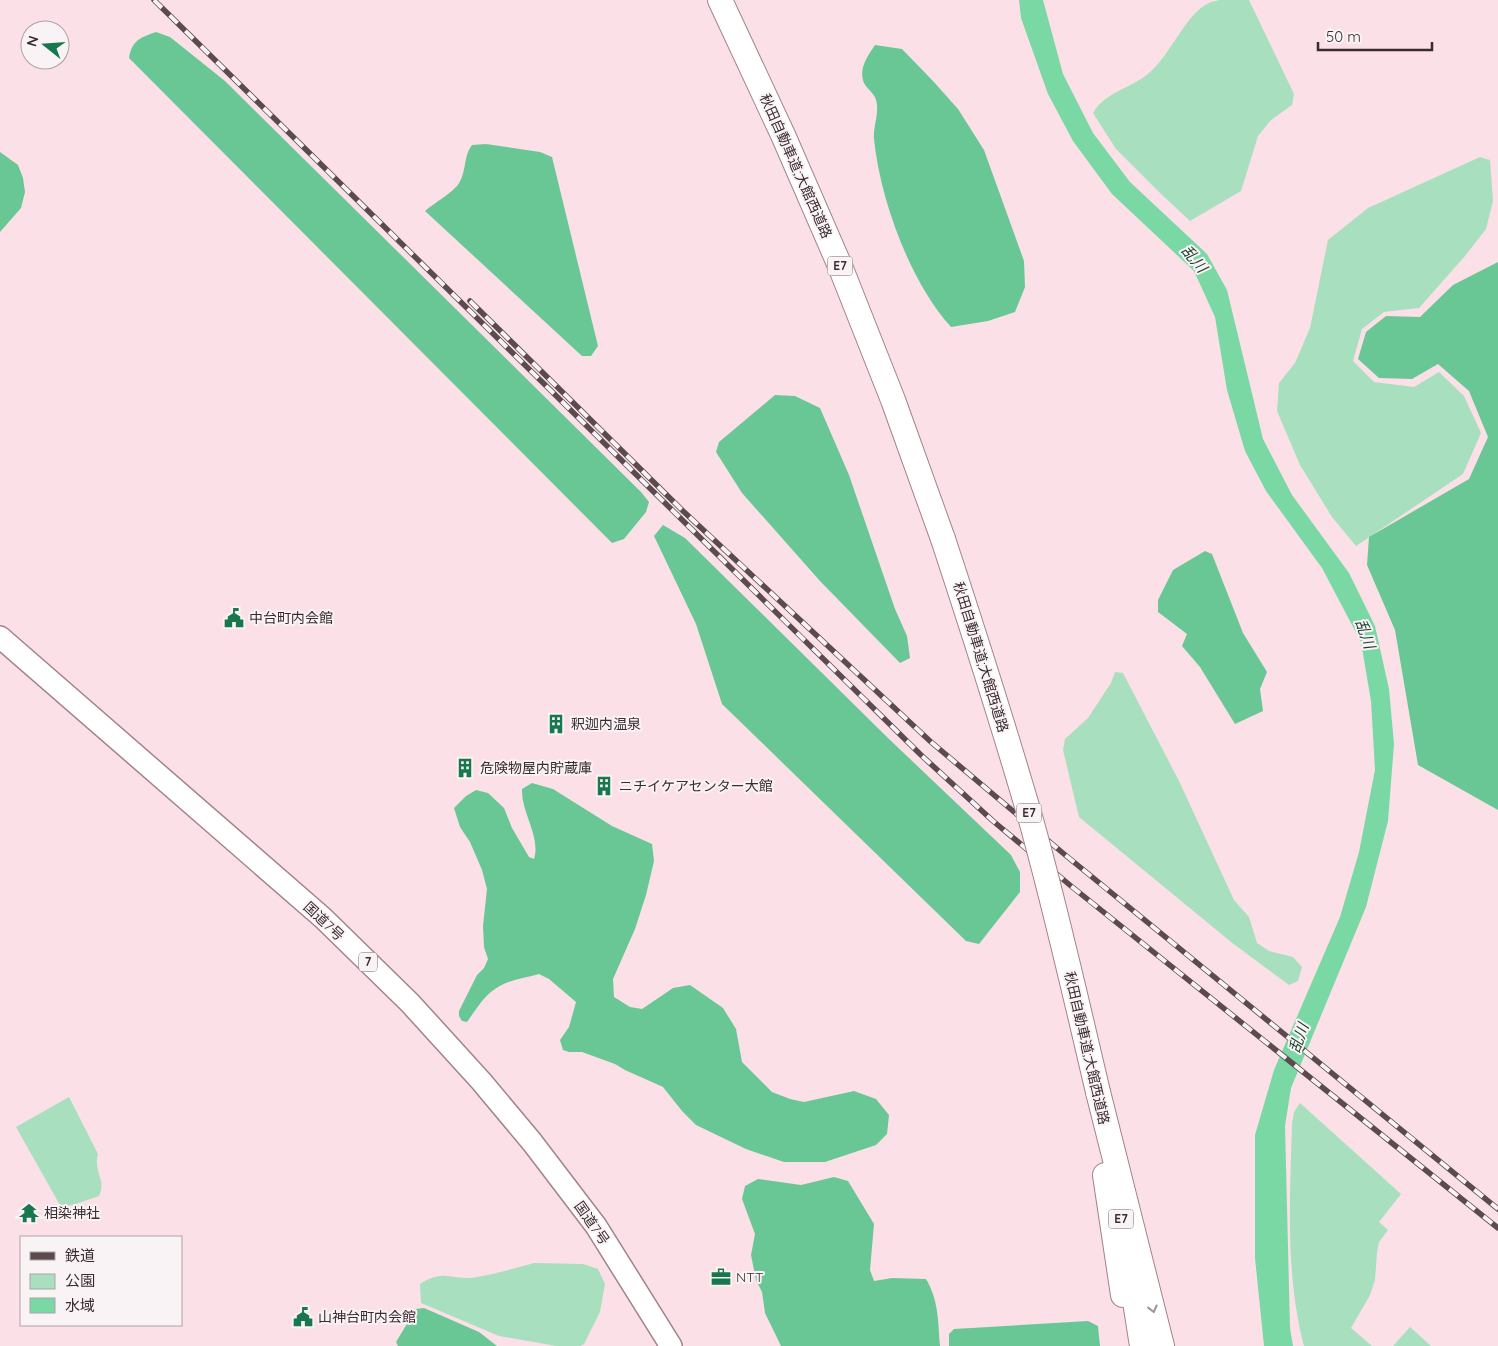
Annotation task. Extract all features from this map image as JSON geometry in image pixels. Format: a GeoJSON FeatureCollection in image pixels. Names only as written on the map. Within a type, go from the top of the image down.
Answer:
{"type":"FeatureCollection","features":[{"type":"Feature","properties":{"kind":"highway","name":"秋田自動車道;大館西道路"},"geometry":{"type":"LineString","coordinates":[[720,0],[783,135],[840,266],[893,400],[943,539],[988,678],[1029,814],[1098,1092],[1142,1346]]}},
{"type":"Feature","properties":{"kind":"highway","name":"国道7号"},"geometry":{"type":"LineString","coordinates":[[0,637],[323,918],[410,1003],[481,1081],[532,1142],[596,1226],[671,1346]]}},
{"type":"Feature","properties":{"kind":"highway"},"geometry":{"type":"LineString","coordinates":[[1098,1092],[1103,1160],[1131,1346]]}},
{"type":"Feature","properties":{"kind":"highway"},"geometry":{"type":"LineString","coordinates":[[1098,1092],[1162,1346]]}},
{"type":"Feature","properties":{"kind":"green space"},"geometry":{"type":"Polygon","coordinates":[[[1220,0],[1249,0],[1294,94],[1292,105],[1271,120],[1258,136],[1241,191],[1190,221],[1116,149],[1093,113],[1104,100],[1142,78],[1157,66],[1193,16],[1209,3],[1220,0]]]}},
{"type":"Feature","properties":{"kind":"green space"},"geometry":{"type":"Polygon","coordinates":[[[1480,157],[1490,160],[1493,201],[1486,229],[1419,308],[1384,312],[1362,329],[1353,361],[1374,382],[1414,387],[1439,372],[1464,396],[1481,433],[1463,474],[1356,546],[1332,517],[1300,465],[1277,411],[1279,383],[1295,363],[1310,328],[1328,240],[1368,208],[1480,157]]]}},
{"type":"Feature","properties":{"kind":"green space"},"geometry":{"type":"Polygon","coordinates":[[[1115,672],[1123,673],[1179,781],[1234,900],[1249,917],[1257,943],[1269,951],[1293,957],[1302,967],[1298,981],[1289,985],[1231,942],[1079,817],[1063,750],[1065,739],[1088,718],[1111,683],[1115,672]]]}},
{"type":"Feature","properties":{"kind":"green space"},"geometry":{"type":"Polygon","coordinates":[[[69,1097],[98,1154],[97,1166],[102,1185],[99,1196],[61,1207],[16,1127],[69,1097]]]}},
{"type":"Feature","properties":{"kind":"green space"},"geometry":{"type":"Polygon","coordinates":[[[1300,1103],[1401,1194],[1379,1222],[1388,1230],[1379,1242],[1375,1280],[1370,1295],[1351,1328],[1372,1346],[1304,1346],[1294,1291],[1290,1236],[1292,1124],[1294,1112],[1300,1103]]]}},
{"type":"Feature","properties":{"kind":"green space"},"geometry":{"type":"Polygon","coordinates":[[[534,1263],[583,1264],[598,1269],[605,1284],[600,1312],[584,1344],[580,1346],[556,1346],[499,1336],[421,1303],[420,1284],[436,1276],[477,1277],[534,1263]]]}},
{"type":"Feature","properties":{"kind":"green space"},"geometry":{"type":"Polygon","coordinates":[[[1410,1327],[1431,1346],[1393,1346],[1410,1327]]]}},
{"type":"Feature","properties":{"kind":"shaded area"},"geometry":{"type":"Polygon","coordinates":[[[156,32],[170,37],[225,81],[641,492],[649,502],[646,512],[624,539],[612,543],[129,58],[132,47],[138,40],[156,32]]]}},
{"type":"Feature","properties":{"kind":"shaded area"},"geometry":{"type":"Polygon","coordinates":[[[875,45],[902,49],[958,109],[984,150],[1024,261],[1025,287],[1015,312],[988,321],[951,327],[936,308],[910,264],[890,213],[877,162],[874,139],[877,114],[876,101],[862,78],[863,67],[875,45]]]}},
{"type":"Feature","properties":{"kind":"shaded area"},"geometry":{"type":"Polygon","coordinates":[[[486,144],[540,152],[552,157],[598,346],[591,356],[582,356],[425,211],[457,186],[462,176],[467,154],[472,145],[486,144]]]}},
{"type":"Feature","properties":{"kind":"shaded area"},"geometry":{"type":"Polygon","coordinates":[[[0,152],[18,165],[23,178],[25,192],[21,208],[0,232],[0,152]]]}},
{"type":"Feature","properties":{"kind":"shaded area"},"geometry":{"type":"Polygon","coordinates":[[[1498,262],[1498,810],[1418,765],[1395,630],[1367,565],[1369,537],[1469,479],[1488,437],[1469,391],[1438,364],[1412,379],[1379,378],[1358,359],[1366,332],[1386,316],[1420,317],[1453,285],[1498,262]]]}},
{"type":"Feature","properties":{"kind":"shaded area"},"geometry":{"type":"Polygon","coordinates":[[[775,395],[795,396],[820,408],[849,475],[895,609],[907,636],[910,658],[900,663],[820,581],[742,493],[716,452],[719,442],[775,395]]]}},
{"type":"Feature","properties":{"kind":"shaded area"},"geometry":{"type":"Polygon","coordinates":[[[663,525],[685,538],[889,739],[1011,855],[1020,872],[1020,892],[979,944],[966,941],[722,704],[696,624],[654,536],[663,525]]]}},
{"type":"Feature","properties":{"kind":"shaded area"},"geometry":{"type":"Polygon","coordinates":[[[1205,551],[1212,554],[1243,633],[1267,672],[1260,689],[1263,711],[1235,724],[1200,667],[1182,646],[1187,634],[1158,612],[1158,600],[1173,570],[1205,551]]]}},
{"type":"Feature","properties":{"kind":"shaded area"},"geometry":{"type":"Polygon","coordinates":[[[532,783],[553,789],[612,826],[652,844],[654,861],[646,895],[635,929],[613,979],[614,997],[630,1007],[642,1009],[673,988],[690,985],[723,1008],[736,1029],[742,1062],[772,1092],[804,1102],[854,1091],[876,1099],[889,1115],[887,1134],[876,1145],[825,1162],[784,1162],[746,1149],[696,1125],[663,1087],[615,1064],[582,1052],[563,1050],[560,1040],[569,1027],[576,1002],[549,979],[539,974],[511,981],[500,986],[483,1000],[467,1022],[462,1021],[459,1011],[477,975],[484,968],[488,959],[484,947],[483,926],[487,889],[482,870],[470,842],[460,827],[454,808],[466,796],[476,790],[488,793],[504,808],[512,828],[529,857],[534,859],[535,842],[524,807],[522,789],[532,783]]]}},
{"type":"Feature","properties":{"kind":"shaded area"},"geometry":{"type":"Polygon","coordinates":[[[834,1177],[848,1181],[874,1224],[870,1270],[874,1281],[892,1278],[926,1279],[936,1304],[940,1346],[781,1346],[765,1313],[762,1292],[756,1280],[751,1255],[755,1234],[742,1199],[745,1186],[758,1179],[801,1185],[834,1177]]]}},
{"type":"Feature","properties":{"kind":"shaded area"},"geometry":{"type":"Polygon","coordinates":[[[424,1308],[479,1332],[497,1346],[398,1346],[396,1342],[416,1309],[424,1308]]]}},
{"type":"Feature","properties":{"kind":"shaded area"},"geometry":{"type":"Polygon","coordinates":[[[1088,1321],[1098,1326],[1100,1346],[949,1346],[949,1334],[954,1329],[1088,1321]]]}},
{"type":"Feature","properties":{"kind":"water","name":"乱川"},"geometry":{"type":"Polygon","coordinates":[[[1019,0],[1043,0],[1063,74],[1093,133],[1130,182],[1207,254],[1227,290],[1263,439],[1292,495],[1349,573],[1375,626],[1389,689],[1394,744],[1388,821],[1366,907],[1291,1088],[1285,1126],[1290,1328],[1293,1346],[1264,1346],[1255,1258],[1255,1135],[1274,1070],[1340,917],[1359,852],[1375,770],[1371,701],[1361,642],[1322,568],[1266,491],[1245,451],[1227,390],[1215,317],[1194,271],[1112,194],[1073,141],[1048,94],[1021,18],[1019,0]]]}},
{"type":"Feature","properties":{"kind":"railway"},"geometry":{"type":"LineString","coordinates":[[154,0],[921,755],[993,821],[1071,886],[1498,1228]]}},
{"type":"Feature","properties":{"kind":"railway"},"geometry":{"type":"LineString","coordinates":[[470,301],[683,511],[931,742],[1064,854],[1498,1209]]}},
{"type":"Feature","properties":{"kind":"place","name":"中台町内会館"},"geometry":{"type":"Point","coordinates":[234,618]}},
{"type":"Feature","properties":{"kind":"place","name":"釈迦内温泉"},"geometry":{"type":"Point","coordinates":[556,724]}},
{"type":"Feature","properties":{"kind":"place","name":"危険物屋内貯蔵庫"},"geometry":{"type":"Point","coordinates":[465,768]}},
{"type":"Feature","properties":{"kind":"place","name":"ニチイケアセンター大館"},"geometry":{"type":"Point","coordinates":[604,786]}},
{"type":"Feature","properties":{"kind":"place","name":"相染神社"},"geometry":{"type":"Point","coordinates":[29,1213]}},
{"type":"Feature","properties":{"kind":"place","name":"NTT"},"geometry":{"type":"Point","coordinates":[721,1277]}},
{"type":"Feature","properties":{"kind":"place","name":"山神台町内会館"},"geometry":{"type":"Point","coordinates":[303,1317]}}]}
